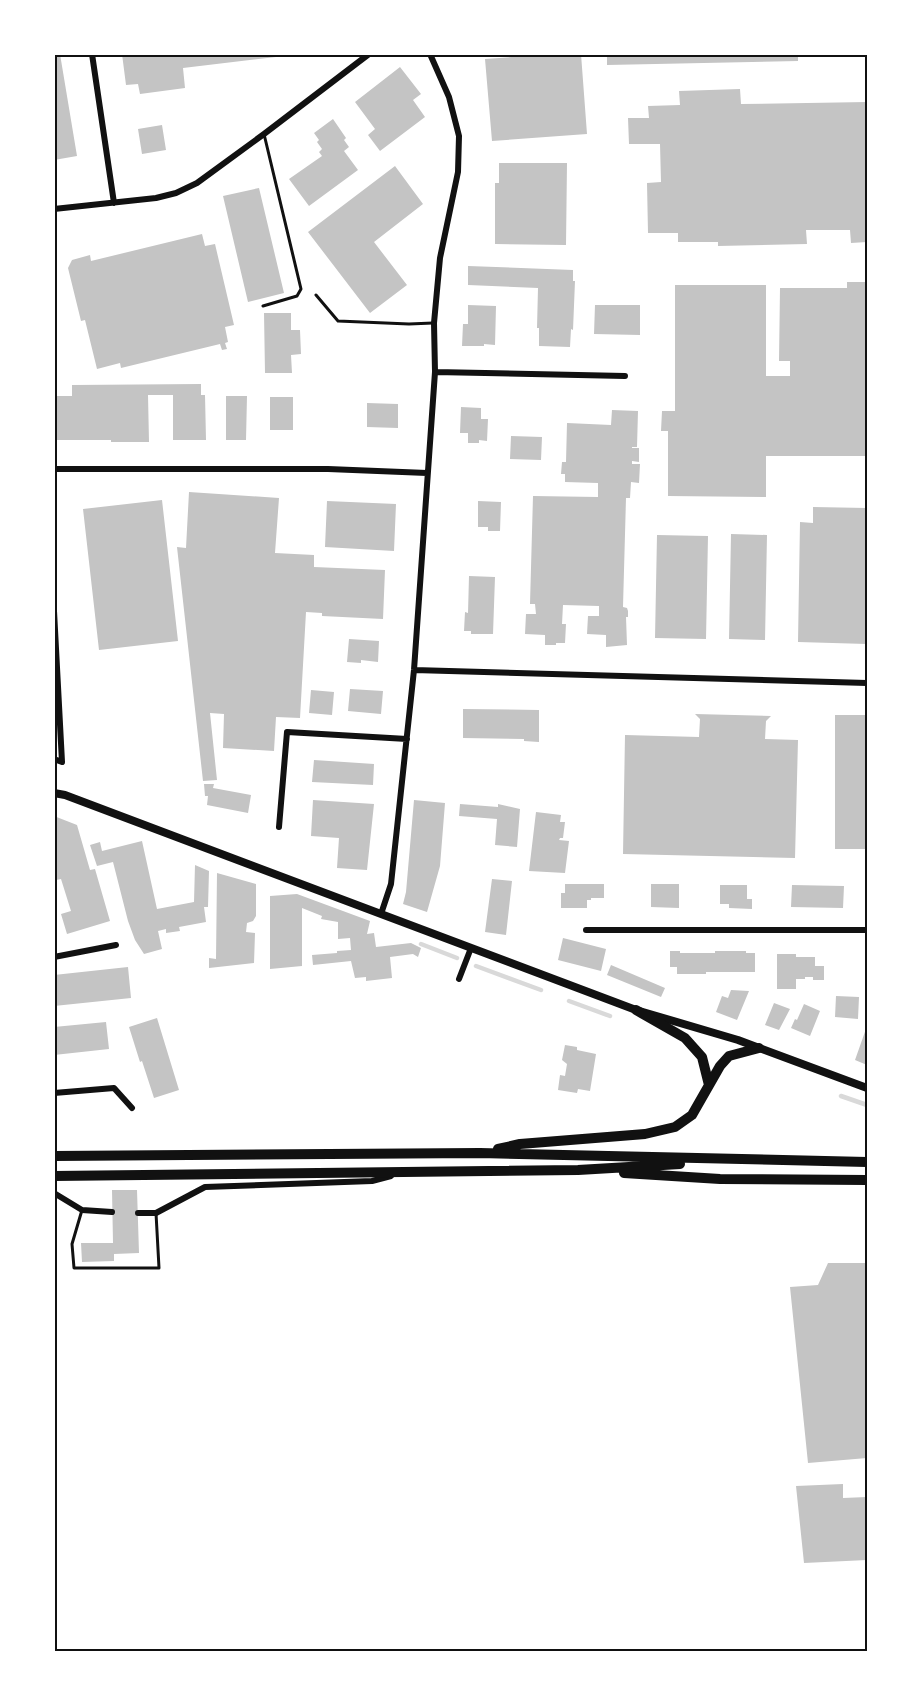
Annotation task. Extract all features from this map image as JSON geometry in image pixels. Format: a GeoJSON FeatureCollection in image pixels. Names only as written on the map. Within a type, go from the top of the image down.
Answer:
{"type":"FeatureCollection","features":[{"type":"Feature","properties":{"kind":"main road"},"geometry":{"type":"LineString","coordinates":[[636,1010],[685,1038],[702,1057],[709,1085]]}},
{"type":"Feature","properties":{"kind":"main road"},"geometry":{"type":"LineString","coordinates":[[480,1153],[520,1144],[645,1134],[675,1127],[692,1115],[720,1066],[729,1056],[759,1048]]}},
{"type":"Feature","properties":{"kind":"main road"},"geometry":{"type":"LineString","coordinates":[[54,1156],[480,1153],[867,1162]]}},
{"type":"Feature","properties":{"kind":"main road"},"geometry":{"type":"LineString","coordinates":[[54,1176],[579,1170],[755,1160]]}},
{"type":"Feature","properties":{"kind":"main road"},"geometry":{"type":"LineString","coordinates":[[579,1170],[720,1179],[867,1180]]}},
{"type":"Feature","properties":{"kind":"street"},"geometry":{"type":"LineString","coordinates":[[92,54],[114,203]]}},
{"type":"Feature","properties":{"kind":"street"},"geometry":{"type":"LineString","coordinates":[[54,208],[156,198],[176,193],[197,183],[369,54]]}},
{"type":"Feature","properties":{"kind":"street"},"geometry":{"type":"LineString","coordinates":[[381,914],[391,884],[414,670],[435,372],[434,323],[440,258],[458,172],[459,136],[449,97],[430,54]]}},
{"type":"Feature","properties":{"kind":"street"},"geometry":{"type":"LineString","coordinates":[[435,372],[625,376]]}},
{"type":"Feature","properties":{"kind":"street"},"geometry":{"type":"LineString","coordinates":[[54,469],[328,469],[427,473]]}},
{"type":"Feature","properties":{"kind":"street"},"geometry":{"type":"LineString","coordinates":[[54,611],[62,762],[54,759]]}},
{"type":"Feature","properties":{"kind":"street"},"geometry":{"type":"LineString","coordinates":[[414,670],[867,683]]}},
{"type":"Feature","properties":{"kind":"street"},"geometry":{"type":"LineString","coordinates":[[279,827],[287,732],[406,739]]}},
{"type":"Feature","properties":{"kind":"street"},"geometry":{"type":"LineString","coordinates":[[54,793],[65,795],[636,1010],[738,1040],[867,1088]]}},
{"type":"Feature","properties":{"kind":"street"},"geometry":{"type":"LineString","coordinates":[[586,930],[867,930]]}},
{"type":"Feature","properties":{"kind":"street"},"geometry":{"type":"LineString","coordinates":[[54,956],[116,945]]}},
{"type":"Feature","properties":{"kind":"street"},"geometry":{"type":"LineString","coordinates":[[459,979],[471,948]]}},
{"type":"Feature","properties":{"kind":"street"},"geometry":{"type":"LineString","coordinates":[[54,1093],[114,1088],[132,1108]]}},
{"type":"Feature","properties":{"kind":"street"},"geometry":{"type":"LineString","coordinates":[[138,1213],[156,1213],[205,1187],[372,1181],[411,1172]]}},
{"type":"Feature","properties":{"kind":"street"},"geometry":{"type":"LineString","coordinates":[[54,1193],[82,1210],[112,1212]]}},
{"type":"Feature","properties":{"kind":"lane"},"geometry":{"type":"LineString","coordinates":[[263,306],[297,296],[301,289],[264,134]]}},
{"type":"Feature","properties":{"kind":"lane"},"geometry":{"type":"LineString","coordinates":[[316,295],[338,321],[434,323]]}},
{"type":"Feature","properties":{"kind":"lane"},"geometry":{"type":"LineString","coordinates":[[82,1210],[72,1244],[74,1268],[159,1268],[156,1213]]}},
{"type":"Feature","properties":{"kind":"building"},"geometry":{"type":"Polygon","coordinates":[[[54,54],[60,54],[77,156],[54,160],[54,54]]]}},
{"type":"Feature","properties":{"kind":"building"},"geometry":{"type":"Polygon","coordinates":[[[122,54],[281,54],[276,57],[183,68],[185,88],[140,94],[138,84],[126,85],[122,54]]]}},
{"type":"Feature","properties":{"kind":"building"},"geometry":{"type":"Polygon","coordinates":[[[581,54],[587,134],[492,141],[485,59],[581,54]]]}},
{"type":"Feature","properties":{"kind":"building"},"geometry":{"type":"Polygon","coordinates":[[[607,54],[798,54],[798,61],[607,65],[607,54]]]}},
{"type":"Feature","properties":{"kind":"building"},"geometry":{"type":"Polygon","coordinates":[[[400,67],[421,94],[413,100],[425,117],[380,151],[368,135],[375,129],[355,102],[400,67]]]}},
{"type":"Feature","properties":{"kind":"building"},"geometry":{"type":"Polygon","coordinates":[[[740,89],[741,104],[867,102],[867,242],[851,243],[850,230],[806,230],[807,244],[718,246],[718,242],[678,242],[678,233],[648,233],[647,183],[661,182],[660,144],[629,144],[628,118],[649,118],[648,106],[680,105],[679,91],[740,89]]]}},
{"type":"Feature","properties":{"kind":"building"},"geometry":{"type":"Polygon","coordinates":[[[333,119],[346,138],[344,140],[349,147],[344,151],[358,170],[309,206],[289,179],[322,156],[319,152],[322,149],[317,142],[319,140],[314,133],[333,119]]]}},
{"type":"Feature","properties":{"kind":"building"},"geometry":{"type":"Polygon","coordinates":[[[162,125],[166,150],[142,154],[138,129],[162,125]]]}},
{"type":"Feature","properties":{"kind":"building"},"geometry":{"type":"Polygon","coordinates":[[[499,163],[567,163],[566,245],[495,244],[495,183],[499,183],[499,163]]]}},
{"type":"Feature","properties":{"kind":"building"},"geometry":{"type":"Polygon","coordinates":[[[395,166],[423,204],[374,242],[407,285],[370,313],[308,232],[395,166]]]}},
{"type":"Feature","properties":{"kind":"building"},"geometry":{"type":"Polygon","coordinates":[[[259,188],[284,293],[248,302],[223,196],[259,188]]]}},
{"type":"Feature","properties":{"kind":"building"},"geometry":{"type":"Polygon","coordinates":[[[202,234],[205,246],[215,244],[234,325],[225,327],[227,349],[222,350],[220,344],[121,368],[120,363],[97,369],[85,320],[81,321],[68,268],[72,260],[90,255],[91,261],[202,234]]]}},
{"type":"Feature","properties":{"kind":"building"},"geometry":{"type":"Polygon","coordinates":[[[468,266],[573,270],[573,281],[575,281],[570,347],[539,346],[538,288],[468,285],[468,266]]]}},
{"type":"Feature","properties":{"kind":"building"},"geometry":{"type":"Polygon","coordinates":[[[847,282],[867,282],[867,456],[766,456],[766,497],[668,496],[668,431],[661,431],[662,411],[675,411],[675,285],[766,285],[766,376],[790,376],[790,361],[779,361],[780,288],[847,288],[847,282]]]}},
{"type":"Feature","properties":{"kind":"building"},"geometry":{"type":"Polygon","coordinates":[[[468,305],[496,306],[495,345],[462,346],[463,324],[468,324],[468,305]]]}},
{"type":"Feature","properties":{"kind":"building"},"geometry":{"type":"Polygon","coordinates":[[[595,305],[640,305],[640,335],[594,334],[595,305]]]}},
{"type":"Feature","properties":{"kind":"building"},"geometry":{"type":"Polygon","coordinates":[[[264,313],[291,313],[291,330],[300,330],[301,354],[291,355],[292,373],[265,373],[264,313]]]}},
{"type":"Feature","properties":{"kind":"building"},"geometry":{"type":"Polygon","coordinates":[[[201,384],[201,395],[205,395],[206,440],[173,440],[173,395],[148,395],[149,442],[54,440],[54,396],[72,396],[72,385],[201,384]]]}},
{"type":"Feature","properties":{"kind":"building"},"geometry":{"type":"Polygon","coordinates":[[[226,396],[247,396],[246,440],[226,440],[226,396]]]}},
{"type":"Feature","properties":{"kind":"building"},"geometry":{"type":"Polygon","coordinates":[[[270,397],[293,397],[293,430],[270,430],[270,397]]]}},
{"type":"Feature","properties":{"kind":"building"},"geometry":{"type":"Polygon","coordinates":[[[367,403],[398,404],[398,428],[367,427],[367,403]]]}},
{"type":"Feature","properties":{"kind":"building"},"geometry":{"type":"Polygon","coordinates":[[[461,407],[481,408],[481,419],[488,419],[487,441],[479,440],[479,443],[468,443],[468,433],[460,433],[461,407]]]}},
{"type":"Feature","properties":{"kind":"building"},"geometry":{"type":"Polygon","coordinates":[[[612,410],[638,411],[637,447],[632,448],[639,448],[639,462],[632,461],[632,464],[640,464],[639,483],[631,482],[630,498],[626,498],[623,607],[628,611],[628,617],[626,617],[627,645],[606,647],[606,635],[587,634],[588,616],[599,616],[599,606],[563,605],[562,624],[566,624],[565,643],[545,645],[545,635],[525,634],[526,614],[536,614],[535,604],[530,604],[533,496],[598,497],[598,483],[565,482],[565,474],[561,474],[562,462],[566,462],[567,423],[611,425],[612,410]]]}},
{"type":"Feature","properties":{"kind":"building"},"geometry":{"type":"Polygon","coordinates":[[[511,436],[542,437],[541,460],[510,459],[511,436]]]}},
{"type":"Feature","properties":{"kind":"building"},"geometry":{"type":"Polygon","coordinates":[[[189,492],[279,498],[275,553],[314,555],[314,567],[385,570],[383,619],[322,616],[322,613],[306,612],[300,718],[276,717],[274,751],[223,748],[224,714],[210,713],[217,780],[203,781],[177,547],[186,548],[189,492]]]}},
{"type":"Feature","properties":{"kind":"building"},"geometry":{"type":"Polygon","coordinates":[[[162,500],[178,641],[99,650],[83,509],[162,500]]]}},
{"type":"Feature","properties":{"kind":"building"},"geometry":{"type":"Polygon","coordinates":[[[327,501],[396,504],[394,551],[325,547],[327,501]]]}},
{"type":"Feature","properties":{"kind":"building"},"geometry":{"type":"Polygon","coordinates":[[[478,501],[501,502],[500,531],[488,531],[488,527],[478,527],[478,501]]]}},
{"type":"Feature","properties":{"kind":"building"},"geometry":{"type":"Polygon","coordinates":[[[813,507],[867,508],[867,644],[798,642],[800,522],[813,523],[813,507]]]}},
{"type":"Feature","properties":{"kind":"building"},"geometry":{"type":"Polygon","coordinates":[[[731,534],[767,535],[765,640],[729,639],[731,534]]]}},
{"type":"Feature","properties":{"kind":"building"},"geometry":{"type":"Polygon","coordinates":[[[657,535],[708,536],[706,639],[655,638],[657,535]]]}},
{"type":"Feature","properties":{"kind":"building"},"geometry":{"type":"Polygon","coordinates":[[[469,576],[495,577],[493,634],[471,634],[471,631],[464,631],[465,612],[468,613],[469,576]]]}},
{"type":"Feature","properties":{"kind":"building"},"geometry":{"type":"Polygon","coordinates":[[[349,639],[379,641],[378,662],[361,660],[361,663],[347,662],[349,639]]]}},
{"type":"Feature","properties":{"kind":"building"},"geometry":{"type":"Polygon","coordinates":[[[350,689],[383,691],[381,714],[348,711],[350,689]]]}},
{"type":"Feature","properties":{"kind":"building"},"geometry":{"type":"Polygon","coordinates":[[[311,690],[334,692],[332,715],[309,713],[311,690]]]}},
{"type":"Feature","properties":{"kind":"building"},"geometry":{"type":"Polygon","coordinates":[[[463,709],[539,710],[539,742],[524,741],[524,739],[463,738],[463,709]]]}},
{"type":"Feature","properties":{"kind":"building"},"geometry":{"type":"Polygon","coordinates":[[[695,714],[771,716],[766,721],[765,739],[798,740],[795,858],[623,854],[625,735],[699,737],[700,719],[695,714]]]}},
{"type":"Feature","properties":{"kind":"building"},"geometry":{"type":"Polygon","coordinates":[[[835,715],[867,715],[867,849],[835,849],[835,715]]]}},
{"type":"Feature","properties":{"kind":"building"},"geometry":{"type":"Polygon","coordinates":[[[314,760],[374,764],[373,785],[312,782],[314,760]]]}},
{"type":"Feature","properties":{"kind":"building"},"geometry":{"type":"Polygon","coordinates":[[[204,784],[214,784],[213,788],[251,795],[248,813],[207,805],[208,796],[205,796],[204,784]]]}},
{"type":"Feature","properties":{"kind":"building"},"geometry":{"type":"Polygon","coordinates":[[[313,800],[374,804],[367,870],[337,868],[339,838],[311,836],[313,800]]]}},
{"type":"Feature","properties":{"kind":"building"},"geometry":{"type":"Polygon","coordinates":[[[414,800],[445,803],[440,866],[427,912],[403,904],[414,800]]]}},
{"type":"Feature","properties":{"kind":"building"},"geometry":{"type":"Polygon","coordinates":[[[460,804],[498,807],[498,804],[520,809],[517,847],[495,845],[497,819],[459,816],[460,804]]]}},
{"type":"Feature","properties":{"kind":"building"},"geometry":{"type":"Polygon","coordinates":[[[536,812],[561,815],[560,822],[565,822],[563,838],[559,840],[569,841],[565,873],[529,871],[536,812]]]}},
{"type":"Feature","properties":{"kind":"building"},"geometry":{"type":"Polygon","coordinates":[[[54,816],[77,825],[90,870],[95,869],[110,921],[67,934],[61,914],[71,911],[61,879],[56,880],[54,871],[54,816]]]}},
{"type":"Feature","properties":{"kind":"building"},"geometry":{"type":"Polygon","coordinates":[[[142,841],[157,909],[194,902],[195,865],[209,871],[208,907],[204,907],[206,922],[179,927],[180,931],[166,933],[166,929],[158,931],[162,949],[144,954],[135,940],[128,921],[113,862],[97,866],[90,845],[100,842],[102,851],[142,841]]]}},
{"type":"Feature","properties":{"kind":"building"},"geometry":{"type":"Polygon","coordinates":[[[217,873],[256,884],[256,916],[253,921],[247,923],[246,932],[255,933],[254,963],[209,968],[209,958],[216,959],[217,873]]]}},
{"type":"Feature","properties":{"kind":"building"},"geometry":{"type":"Polygon","coordinates":[[[492,879],[512,881],[506,935],[485,932],[492,879]]]}},
{"type":"Feature","properties":{"kind":"building"},"geometry":{"type":"Polygon","coordinates":[[[565,884],[604,884],[604,898],[587,900],[587,908],[561,908],[561,893],[565,893],[565,884]]]}},
{"type":"Feature","properties":{"kind":"building"},"geometry":{"type":"Polygon","coordinates":[[[651,884],[679,884],[679,908],[651,907],[651,884]]]}},
{"type":"Feature","properties":{"kind":"building"},"geometry":{"type":"Polygon","coordinates":[[[720,885],[747,885],[747,899],[752,899],[752,909],[729,908],[729,904],[720,904],[720,885]]]}},
{"type":"Feature","properties":{"kind":"building"},"geometry":{"type":"Polygon","coordinates":[[[792,885],[844,886],[843,908],[791,907],[792,885]]]}},
{"type":"Feature","properties":{"kind":"building"},"geometry":{"type":"Polygon","coordinates":[[[297,894],[370,921],[367,934],[374,933],[376,947],[411,943],[421,948],[418,957],[413,954],[390,957],[392,978],[366,981],[366,977],[355,978],[351,961],[313,965],[312,955],[351,950],[350,938],[338,939],[338,922],[321,919],[322,916],[302,908],[302,966],[270,969],[270,896],[297,894]]]}},
{"type":"Feature","properties":{"kind":"building"},"geometry":{"type":"Polygon","coordinates":[[[563,938],[606,949],[601,971],[558,960],[563,938]]]}},
{"type":"Feature","properties":{"kind":"building"},"geometry":{"type":"Polygon","coordinates":[[[670,951],[755,953],[755,972],[677,974],[677,967],[670,967],[670,951]]]}},
{"type":"Feature","properties":{"kind":"building"},"geometry":{"type":"Polygon","coordinates":[[[777,954],[815,957],[815,966],[824,966],[824,980],[805,977],[805,979],[796,979],[796,989],[777,989],[777,954]]]}},
{"type":"Feature","properties":{"kind":"building"},"geometry":{"type":"Polygon","coordinates":[[[611,965],[665,988],[661,997],[607,975],[611,965]]]}},
{"type":"Feature","properties":{"kind":"building"},"geometry":{"type":"Polygon","coordinates":[[[128,967],[131,998],[54,1006],[54,975],[128,967]]]}},
{"type":"Feature","properties":{"kind":"building"},"geometry":{"type":"Polygon","coordinates":[[[731,990],[749,991],[737,1020],[716,1012],[722,996],[728,998],[731,990]]]}},
{"type":"Feature","properties":{"kind":"building"},"geometry":{"type":"Polygon","coordinates":[[[836,996],[859,997],[858,1019],[835,1017],[836,996]]]}},
{"type":"Feature","properties":{"kind":"building"},"geometry":{"type":"Polygon","coordinates":[[[774,1003],[790,1009],[779,1030],[765,1025],[774,1003]]]}},
{"type":"Feature","properties":{"kind":"building"},"geometry":{"type":"Polygon","coordinates":[[[804,1004],[820,1011],[810,1036],[791,1028],[804,1004]]]}},
{"type":"Feature","properties":{"kind":"building"},"geometry":{"type":"Polygon","coordinates":[[[157,1018],[179,1090],[154,1098],[129,1027],[157,1018]]]}},
{"type":"Feature","properties":{"kind":"building"},"geometry":{"type":"Polygon","coordinates":[[[106,1022],[109,1049],[54,1055],[54,1027],[106,1022]]]}},
{"type":"Feature","properties":{"kind":"building"},"geometry":{"type":"Polygon","coordinates":[[[867,1026],[867,1065],[855,1060],[867,1026]]]}},
{"type":"Feature","properties":{"kind":"building"},"geometry":{"type":"Polygon","coordinates":[[[565,1045],[596,1054],[590,1091],[578,1089],[577,1093],[558,1090],[560,1075],[565,1076],[567,1064],[562,1060],[565,1045]]]}},
{"type":"Feature","properties":{"kind":"building"},"geometry":{"type":"Polygon","coordinates":[[[112,1190],[137,1190],[139,1253],[114,1254],[114,1261],[82,1262],[81,1243],[113,1243],[112,1190]]]}},
{"type":"Feature","properties":{"kind":"building"},"geometry":{"type":"Polygon","coordinates":[[[828,1263],[867,1263],[867,1458],[808,1463],[790,1287],[818,1285],[828,1263]]]}},
{"type":"Feature","properties":{"kind":"building"},"geometry":{"type":"Polygon","coordinates":[[[843,1484],[843,1498],[867,1497],[867,1560],[804,1563],[796,1486],[843,1484]]]}},
{"type":"Feature","properties":{"kind":"waterway"},"geometry":{"type":"LineString","coordinates":[[421,944],[457,958]]}},
{"type":"Feature","properties":{"kind":"waterway"},"geometry":{"type":"LineString","coordinates":[[476,966],[541,990]]}},
{"type":"Feature","properties":{"kind":"waterway"},"geometry":{"type":"LineString","coordinates":[[569,1001],[610,1016]]}},
{"type":"Feature","properties":{"kind":"waterway"},"geometry":{"type":"LineString","coordinates":[[841,1096],[867,1105]]}}]}
